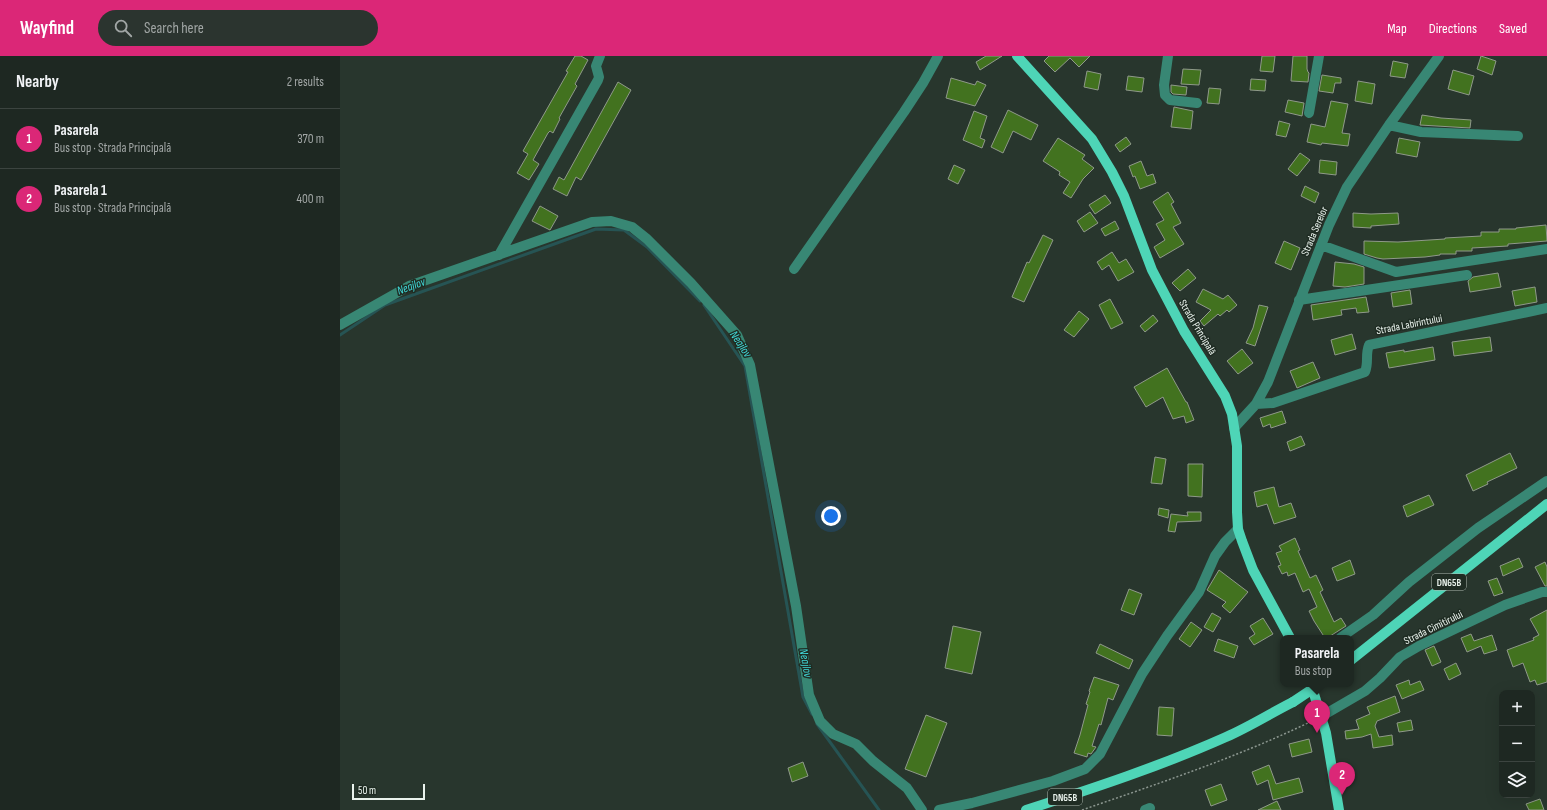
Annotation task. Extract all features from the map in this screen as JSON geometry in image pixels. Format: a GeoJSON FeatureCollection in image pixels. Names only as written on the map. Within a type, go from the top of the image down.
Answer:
{"type":"FeatureCollection","features":[{"type":"Feature","properties":{"kind":"main road","name":"Strada Principală"},"geometry":{"type":"LineString","coordinates":[[1017,56],[1092,140],[1112,172],[1124,196],[1152,270],[1184,331],[1225,396],[1232,414],[1237,446],[1238,528],[1253,570],[1288,635]]}},
{"type":"Feature","properties":{"kind":"main road","name":"DN65B"},"geometry":{"type":"LineString","coordinates":[[1354,658],[1547,504]]}},
{"type":"Feature","properties":{"kind":"main road"},"geometry":{"type":"LineString","coordinates":[[1311,687],[1322,716],[1339,810]]}},
{"type":"Feature","properties":{"kind":"main road","name":"DN65B"},"geometry":{"type":"LineString","coordinates":[[1026,810],[1104,785],[1227,737],[1293,702],[1316,687]]}},
{"type":"Feature","properties":{"kind":"street"},"geometry":{"type":"LineString","coordinates":[[499,255],[598,80],[599,77],[596,66],[600,56]]}},
{"type":"Feature","properties":{"kind":"street"},"geometry":{"type":"LineString","coordinates":[[794,269],[904,112],[938,56]]}},
{"type":"Feature","properties":{"kind":"street"},"geometry":{"type":"LineString","coordinates":[[1168,56],[1164,85],[1165,95],[1170,100],[1197,104]]}},
{"type":"Feature","properties":{"kind":"street"},"geometry":{"type":"LineString","coordinates":[[1309,113],[1319,56]]}},
{"type":"Feature","properties":{"kind":"street","name":"Strada Serelor"},"geometry":{"type":"LineString","coordinates":[[1234,428],[1256,404],[1268,382],[1329,224],[1347,187],[1389,125],[1439,56]]}},
{"type":"Feature","properties":{"kind":"street"},"geometry":{"type":"LineString","coordinates":[[1389,125],[1421,132],[1518,136]]}},
{"type":"Feature","properties":{"kind":"street"},"geometry":{"type":"LineString","coordinates":[[340,325],[409,286],[592,222],[611,221],[632,227],[647,239],[691,283],[737,335],[750,365],[796,606],[809,695],[820,721],[833,734],[856,744],[873,761],[907,788],[922,810]]}},
{"type":"Feature","properties":{"kind":"street"},"geometry":{"type":"LineString","coordinates":[[1321,245],[1396,272],[1547,249]]}},
{"type":"Feature","properties":{"kind":"street"},"geometry":{"type":"LineString","coordinates":[[1299,300],[1467,274]]}},
{"type":"Feature","properties":{"kind":"street","name":"Strada Labirintului"},"geometry":{"type":"LineString","coordinates":[[1256,404],[1273,403],[1365,372],[1368,366],[1366,352],[1369,345],[1547,308]]}},
{"type":"Feature","properties":{"kind":"street"},"geometry":{"type":"LineString","coordinates":[[1344,635],[1373,615],[1410,582],[1478,528],[1547,481]]}},
{"type":"Feature","properties":{"kind":"street"},"geometry":{"type":"LineString","coordinates":[[939,810],[972,803],[1053,781],[1085,768],[1100,754],[1142,674],[1199,592],[1215,556],[1238,528]]}},
{"type":"Feature","properties":{"kind":"street","name":"Strada Cimitirului"},"geometry":{"type":"LineString","coordinates":[[1322,716],[1365,691],[1400,657],[1419,646],[1505,605],[1542,592],[1547,592]]}},
{"type":"Feature","properties":{"kind":"path"},"geometry":{"type":"LineString","coordinates":[[1082,810],[1180,777],[1276,738],[1322,716]]}},
{"type":"Feature","properties":{"kind":"building"},"geometry":{"type":"Polygon","coordinates":[[[575,56],[581,56],[588,60],[575,84],[577,86],[559,118],[560,119],[553,133],[550,131],[548,133],[533,160],[539,164],[529,180],[517,173],[528,154],[523,151],[568,72],[566,71],[575,56]]]}},
{"type":"Feature","properties":{"kind":"building"},"geometry":{"type":"Polygon","coordinates":[[[986,56],[1002,56],[980,70],[976,62],[986,56]]]}},
{"type":"Feature","properties":{"kind":"building"},"geometry":{"type":"Polygon","coordinates":[[[1049,56],[1090,56],[1079,67],[1070,58],[1055,72],[1044,61],[1049,56]]]}},
{"type":"Feature","properties":{"kind":"building"},"geometry":{"type":"Polygon","coordinates":[[[1262,56],[1275,56],[1273,72],[1260,71],[1262,56]]]}},
{"type":"Feature","properties":{"kind":"building"},"geometry":{"type":"Polygon","coordinates":[[[1293,56],[1307,56],[1307,69],[1309,73],[1308,82],[1291,81],[1293,56]]]}},
{"type":"Feature","properties":{"kind":"building"},"geometry":{"type":"Polygon","coordinates":[[[1481,56],[1496,61],[1492,75],[1477,69],[1481,56]]]}},
{"type":"Feature","properties":{"kind":"building"},"geometry":{"type":"Polygon","coordinates":[[[1393,61],[1408,64],[1405,78],[1390,76],[1393,61]]]}},
{"type":"Feature","properties":{"kind":"building"},"geometry":{"type":"Polygon","coordinates":[[[1183,69],[1201,70],[1199,85],[1181,84],[1183,69]]]}},
{"type":"Feature","properties":{"kind":"building"},"geometry":{"type":"Polygon","coordinates":[[[1453,70],[1474,76],[1469,95],[1448,89],[1453,70]]]}},
{"type":"Feature","properties":{"kind":"building"},"geometry":{"type":"Polygon","coordinates":[[[1087,71],[1101,74],[1098,90],[1084,87],[1087,71]]]}},
{"type":"Feature","properties":{"kind":"building"},"geometry":{"type":"Polygon","coordinates":[[[1322,75],[1341,78],[1341,83],[1335,83],[1333,93],[1319,91],[1322,75]]]}},
{"type":"Feature","properties":{"kind":"building"},"geometry":{"type":"Polygon","coordinates":[[[1128,76],[1144,78],[1142,92],[1126,90],[1128,76]]]}},
{"type":"Feature","properties":{"kind":"building"},"geometry":{"type":"Polygon","coordinates":[[[951,78],[975,85],[977,81],[986,85],[975,106],[946,98],[951,78]]]}},
{"type":"Feature","properties":{"kind":"building"},"geometry":{"type":"Polygon","coordinates":[[[1251,79],[1266,80],[1265,91],[1250,90],[1251,79]]]}},
{"type":"Feature","properties":{"kind":"building"},"geometry":{"type":"Polygon","coordinates":[[[1358,81],[1375,84],[1372,104],[1355,101],[1358,81]]]}},
{"type":"Feature","properties":{"kind":"building"},"geometry":{"type":"Polygon","coordinates":[[[618,82],[631,90],[581,180],[576,177],[567,196],[553,189],[559,177],[564,180],[618,82]]]}},
{"type":"Feature","properties":{"kind":"building"},"geometry":{"type":"Polygon","coordinates":[[[1171,85],[1187,87],[1186,95],[1173,94],[1171,92],[1171,85]]]}},
{"type":"Feature","properties":{"kind":"building"},"geometry":{"type":"Polygon","coordinates":[[[1209,88],[1221,89],[1219,104],[1207,103],[1209,88]]]}},
{"type":"Feature","properties":{"kind":"building"},"geometry":{"type":"Polygon","coordinates":[[[1288,100],[1304,103],[1302,116],[1285,112],[1288,100]]]}},
{"type":"Feature","properties":{"kind":"building"},"geometry":{"type":"Polygon","coordinates":[[[1331,101],[1348,104],[1342,133],[1350,134],[1348,146],[1322,143],[1321,145],[1307,142],[1311,124],[1325,127],[1331,101]]]}},
{"type":"Feature","properties":{"kind":"building"},"geometry":{"type":"Polygon","coordinates":[[[1174,107],[1193,111],[1191,129],[1171,127],[1174,107]]]}},
{"type":"Feature","properties":{"kind":"building"},"geometry":{"type":"Polygon","coordinates":[[[1008,110],[1038,125],[1031,140],[1013,131],[1003,153],[991,147],[1008,110]]]}},
{"type":"Feature","properties":{"kind":"building"},"geometry":{"type":"Polygon","coordinates":[[[974,111],[987,116],[980,138],[985,140],[982,148],[963,140],[974,111]]]}},
{"type":"Feature","properties":{"kind":"building"},"geometry":{"type":"Polygon","coordinates":[[[1422,115],[1471,120],[1470,128],[1420,125],[1422,115]]]}},
{"type":"Feature","properties":{"kind":"building"},"geometry":{"type":"Polygon","coordinates":[[[1279,121],[1290,124],[1286,137],[1276,135],[1279,121]]]}},
{"type":"Feature","properties":{"kind":"building"},"geometry":{"type":"Polygon","coordinates":[[[1126,137],[1131,144],[1120,152],[1115,145],[1126,137]]]}},
{"type":"Feature","properties":{"kind":"building"},"geometry":{"type":"Polygon","coordinates":[[[1058,138],[1085,155],[1082,159],[1094,168],[1083,179],[1071,198],[1063,193],[1070,182],[1059,175],[1060,172],[1043,161],[1058,138]]]}},
{"type":"Feature","properties":{"kind":"building"},"geometry":{"type":"Polygon","coordinates":[[[1399,138],[1420,142],[1417,157],[1396,153],[1399,138]]]}},
{"type":"Feature","properties":{"kind":"building"},"geometry":{"type":"Polygon","coordinates":[[[1300,153],[1310,160],[1297,176],[1288,169],[1300,153]]]}},
{"type":"Feature","properties":{"kind":"building"},"geometry":{"type":"Polygon","coordinates":[[[1320,160],[1337,162],[1336,175],[1319,173],[1320,160]]]}},
{"type":"Feature","properties":{"kind":"building"},"geometry":{"type":"Polygon","coordinates":[[[1141,161],[1147,176],[1153,174],[1156,183],[1140,189],[1129,166],[1141,161]]]}},
{"type":"Feature","properties":{"kind":"building"},"geometry":{"type":"Polygon","coordinates":[[[954,165],[965,170],[958,184],[948,179],[954,165]]]}},
{"type":"Feature","properties":{"kind":"building"},"geometry":{"type":"Polygon","coordinates":[[[1305,186],[1319,193],[1315,203],[1301,196],[1305,186]]]}},
{"type":"Feature","properties":{"kind":"building"},"geometry":{"type":"Polygon","coordinates":[[[1168,192],[1174,202],[1171,204],[1181,223],[1173,227],[1184,244],[1160,258],[1154,247],[1165,240],[1156,224],[1164,220],[1153,202],[1168,192]]]}},
{"type":"Feature","properties":{"kind":"building"},"geometry":{"type":"Polygon","coordinates":[[[1105,195],[1111,203],[1095,214],[1089,205],[1105,195]]]}},
{"type":"Feature","properties":{"kind":"building"},"geometry":{"type":"Polygon","coordinates":[[[540,206],[558,216],[550,230],[532,221],[540,206]]]}},
{"type":"Feature","properties":{"kind":"building"},"geometry":{"type":"Polygon","coordinates":[[[1090,212],[1098,223],[1084,232],[1077,221],[1090,212]]]}},
{"type":"Feature","properties":{"kind":"building"},"geometry":{"type":"Polygon","coordinates":[[[1353,213],[1398,213],[1399,224],[1371,226],[1371,228],[1353,227],[1353,213]]]}},
{"type":"Feature","properties":{"kind":"building"},"geometry":{"type":"Polygon","coordinates":[[[1115,221],[1119,229],[1105,236],[1101,229],[1115,221]]]}},
{"type":"Feature","properties":{"kind":"building"},"geometry":{"type":"Polygon","coordinates":[[[1546,225],[1547,241],[1508,244],[1508,246],[1472,248],[1472,251],[1456,251],[1456,254],[1440,254],[1425,257],[1383,259],[1364,254],[1364,241],[1398,242],[1481,236],[1481,232],[1499,232],[1499,229],[1516,229],[1546,225]]]}},
{"type":"Feature","properties":{"kind":"building"},"geometry":{"type":"Polygon","coordinates":[[[1043,235],[1053,240],[1024,302],[1012,297],[1027,262],[1029,263],[1043,235]]]}},
{"type":"Feature","properties":{"kind":"building"},"geometry":{"type":"Polygon","coordinates":[[[1284,241],[1300,248],[1291,270],[1275,263],[1284,241]]]}},
{"type":"Feature","properties":{"kind":"building"},"geometry":{"type":"Polygon","coordinates":[[[1112,252],[1119,263],[1126,259],[1134,272],[1118,281],[1109,265],[1102,270],[1097,262],[1112,252]]]}},
{"type":"Feature","properties":{"kind":"building"},"geometry":{"type":"Polygon","coordinates":[[[1335,262],[1354,264],[1364,267],[1364,284],[1345,287],[1333,286],[1335,262]]]}},
{"type":"Feature","properties":{"kind":"building"},"geometry":{"type":"Polygon","coordinates":[[[1188,269],[1196,278],[1180,291],[1172,283],[1188,269]]]}},
{"type":"Feature","properties":{"kind":"building"},"geometry":{"type":"Polygon","coordinates":[[[1498,273],[1501,287],[1470,292],[1468,281],[1473,277],[1498,273]]]}},
{"type":"Feature","properties":{"kind":"building"},"geometry":{"type":"Polygon","coordinates":[[[1535,287],[1537,302],[1515,306],[1512,291],[1535,287]]]}},
{"type":"Feature","properties":{"kind":"building"},"geometry":{"type":"Polygon","coordinates":[[[1203,289],[1223,299],[1228,295],[1237,305],[1229,312],[1227,310],[1220,316],[1218,314],[1204,326],[1200,321],[1211,310],[1196,302],[1203,289]]]}},
{"type":"Feature","properties":{"kind":"building"},"geometry":{"type":"Polygon","coordinates":[[[1410,290],[1412,304],[1393,307],[1391,293],[1410,290]]]}},
{"type":"Feature","properties":{"kind":"building"},"geometry":{"type":"Polygon","coordinates":[[[1366,297],[1369,312],[1357,313],[1356,308],[1341,310],[1342,315],[1313,320],[1311,305],[1366,297]]]}},
{"type":"Feature","properties":{"kind":"building"},"geometry":{"type":"Polygon","coordinates":[[[1110,299],[1123,323],[1111,329],[1099,305],[1110,299]]]}},
{"type":"Feature","properties":{"kind":"building"},"geometry":{"type":"Polygon","coordinates":[[[1259,305],[1268,307],[1255,346],[1246,343],[1253,328],[1259,305]]]}},
{"type":"Feature","properties":{"kind":"building"},"geometry":{"type":"Polygon","coordinates":[[[1079,311],[1089,319],[1074,337],[1064,330],[1079,311]]]}},
{"type":"Feature","properties":{"kind":"building"},"geometry":{"type":"Polygon","coordinates":[[[1153,315],[1158,321],[1145,332],[1140,326],[1153,315]]]}},
{"type":"Feature","properties":{"kind":"building"},"geometry":{"type":"Polygon","coordinates":[[[1352,334],[1356,349],[1335,355],[1331,340],[1352,334]]]}},
{"type":"Feature","properties":{"kind":"building"},"geometry":{"type":"Polygon","coordinates":[[[1490,337],[1492,351],[1454,356],[1452,342],[1490,337]]]}},
{"type":"Feature","properties":{"kind":"building"},"geometry":{"type":"Polygon","coordinates":[[[1433,347],[1435,360],[1389,368],[1386,353],[1404,350],[1404,352],[1433,347]]]}},
{"type":"Feature","properties":{"kind":"building"},"geometry":{"type":"Polygon","coordinates":[[[1242,349],[1253,363],[1238,374],[1227,361],[1242,349]]]}},
{"type":"Feature","properties":{"kind":"building"},"geometry":{"type":"Polygon","coordinates":[[[1313,362],[1320,378],[1297,388],[1290,371],[1313,362]]]}},
{"type":"Feature","properties":{"kind":"building"},"geometry":{"type":"Polygon","coordinates":[[[1167,368],[1187,402],[1194,420],[1186,423],[1184,416],[1173,419],[1163,397],[1146,407],[1134,387],[1167,368]]]}},
{"type":"Feature","properties":{"kind":"building"},"geometry":{"type":"Polygon","coordinates":[[[1282,411],[1286,423],[1271,428],[1270,424],[1263,427],[1260,418],[1282,411]]]}},
{"type":"Feature","properties":{"kind":"building"},"geometry":{"type":"Polygon","coordinates":[[[1301,436],[1305,445],[1290,451],[1287,442],[1301,436]]]}},
{"type":"Feature","properties":{"kind":"building"},"geometry":{"type":"Polygon","coordinates":[[[1510,453],[1517,468],[1487,482],[1488,484],[1473,491],[1466,475],[1510,453]]]}},
{"type":"Feature","properties":{"kind":"building"},"geometry":{"type":"Polygon","coordinates":[[[1155,457],[1166,459],[1162,484],[1151,483],[1155,457]]]}},
{"type":"Feature","properties":{"kind":"building"},"geometry":{"type":"Polygon","coordinates":[[[1188,464],[1203,464],[1202,497],[1188,496],[1188,464]]]}},
{"type":"Feature","properties":{"kind":"building"},"geometry":{"type":"Polygon","coordinates":[[[1274,487],[1279,507],[1291,503],[1296,517],[1274,524],[1267,504],[1257,507],[1254,492],[1274,487]]]}},
{"type":"Feature","properties":{"kind":"building"},"geometry":{"type":"Polygon","coordinates":[[[1429,495],[1434,505],[1407,517],[1403,506],[1429,495]]]}},
{"type":"Feature","properties":{"kind":"building"},"geometry":{"type":"Polygon","coordinates":[[[1159,508],[1169,510],[1168,518],[1158,515],[1159,508]]]}},
{"type":"Feature","properties":{"kind":"building"},"geometry":{"type":"Polygon","coordinates":[[[1187,512],[1201,512],[1201,521],[1177,522],[1175,532],[1168,531],[1171,514],[1188,516],[1187,512]]]}},
{"type":"Feature","properties":{"kind":"building"},"geometry":{"type":"Polygon","coordinates":[[[1295,538],[1300,550],[1298,551],[1310,578],[1316,575],[1323,590],[1320,592],[1334,622],[1341,618],[1346,626],[1332,635],[1323,635],[1309,611],[1317,607],[1309,589],[1303,592],[1295,573],[1288,576],[1287,572],[1282,574],[1278,566],[1281,565],[1276,553],[1282,551],[1279,546],[1295,538]]]}},
{"type":"Feature","properties":{"kind":"building"},"geometry":{"type":"Polygon","coordinates":[[[1519,558],[1523,567],[1503,576],[1500,566],[1519,558]]]}},
{"type":"Feature","properties":{"kind":"building"},"geometry":{"type":"Polygon","coordinates":[[[1350,560],[1355,574],[1337,581],[1332,568],[1350,560]]]}},
{"type":"Feature","properties":{"kind":"building"},"geometry":{"type":"Polygon","coordinates":[[[1545,562],[1547,567],[1547,586],[1545,586],[1535,567],[1545,562]]]}},
{"type":"Feature","properties":{"kind":"building"},"geometry":{"type":"Polygon","coordinates":[[[1219,570],[1248,592],[1230,613],[1222,606],[1226,602],[1207,590],[1219,570]]]}},
{"type":"Feature","properties":{"kind":"building"},"geometry":{"type":"Polygon","coordinates":[[[1497,578],[1503,593],[1494,596],[1488,581],[1497,578]]]}},
{"type":"Feature","properties":{"kind":"building"},"geometry":{"type":"Polygon","coordinates":[[[1129,589],[1142,594],[1134,615],[1121,610],[1129,589]]]}},
{"type":"Feature","properties":{"kind":"building"},"geometry":{"type":"Polygon","coordinates":[[[1547,610],[1547,682],[1537,685],[1535,680],[1530,682],[1523,663],[1513,667],[1507,650],[1534,640],[1533,638],[1539,635],[1530,619],[1547,610]]]}},
{"type":"Feature","properties":{"kind":"building"},"geometry":{"type":"Polygon","coordinates":[[[1212,613],[1221,618],[1213,632],[1204,627],[1212,613]]]}},
{"type":"Feature","properties":{"kind":"building"},"geometry":{"type":"Polygon","coordinates":[[[1263,618],[1273,634],[1254,645],[1249,638],[1255,634],[1250,626],[1263,618]]]}},
{"type":"Feature","properties":{"kind":"building"},"geometry":{"type":"Polygon","coordinates":[[[1191,622],[1202,630],[1190,647],[1179,639],[1191,622]]]}},
{"type":"Feature","properties":{"kind":"building"},"geometry":{"type":"Polygon","coordinates":[[[953,626],[981,632],[972,674],[945,668],[953,626]]]}},
{"type":"Feature","properties":{"kind":"building"},"geometry":{"type":"Polygon","coordinates":[[[1471,634],[1474,641],[1492,635],[1497,650],[1484,654],[1481,646],[1467,652],[1461,638],[1471,634]]]}},
{"type":"Feature","properties":{"kind":"building"},"geometry":{"type":"Polygon","coordinates":[[[1218,639],[1238,646],[1234,658],[1214,651],[1218,639]]]}},
{"type":"Feature","properties":{"kind":"building"},"geometry":{"type":"Polygon","coordinates":[[[1100,644],[1133,660],[1129,669],[1096,653],[1100,644]]]}},
{"type":"Feature","properties":{"kind":"building"},"geometry":{"type":"Polygon","coordinates":[[[1434,646],[1441,662],[1432,666],[1425,650],[1434,646]]]}},
{"type":"Feature","properties":{"kind":"building"},"geometry":{"type":"Polygon","coordinates":[[[1456,663],[1461,674],[1449,680],[1444,669],[1456,663]]]}},
{"type":"Feature","properties":{"kind":"building"},"geometry":{"type":"Polygon","coordinates":[[[1094,677],[1119,685],[1113,700],[1108,698],[1101,725],[1099,724],[1092,746],[1096,747],[1091,754],[1088,753],[1087,757],[1074,753],[1088,705],[1086,704],[1094,677]]]}},
{"type":"Feature","properties":{"kind":"building"},"geometry":{"type":"Polygon","coordinates":[[[1409,680],[1410,685],[1420,681],[1424,690],[1402,699],[1396,685],[1409,680]]]}},
{"type":"Feature","properties":{"kind":"building"},"geometry":{"type":"Polygon","coordinates":[[[1395,696],[1400,712],[1377,721],[1375,726],[1379,737],[1392,735],[1393,745],[1373,748],[1371,734],[1346,739],[1345,731],[1359,729],[1356,720],[1370,714],[1367,707],[1395,696]]]}},
{"type":"Feature","properties":{"kind":"building"},"geometry":{"type":"Polygon","coordinates":[[[1159,707],[1174,708],[1172,736],[1157,735],[1159,707]]]}},
{"type":"Feature","properties":{"kind":"building"},"geometry":{"type":"Polygon","coordinates":[[[926,715],[947,723],[926,777],[905,769],[926,715]]]}},
{"type":"Feature","properties":{"kind":"building"},"geometry":{"type":"Polygon","coordinates":[[[1411,720],[1413,730],[1399,732],[1397,723],[1411,720]]]}},
{"type":"Feature","properties":{"kind":"building"},"geometry":{"type":"Polygon","coordinates":[[[1309,739],[1312,752],[1292,757],[1289,744],[1309,739]]]}},
{"type":"Feature","properties":{"kind":"building"},"geometry":{"type":"Polygon","coordinates":[[[803,762],[808,776],[792,782],[788,768],[803,762]]]}},
{"type":"Feature","properties":{"kind":"building"},"geometry":{"type":"Polygon","coordinates":[[[1269,765],[1276,784],[1299,778],[1303,792],[1273,800],[1268,780],[1257,785],[1252,772],[1269,765]]]}},
{"type":"Feature","properties":{"kind":"building"},"geometry":{"type":"Polygon","coordinates":[[[1221,784],[1227,800],[1211,806],[1205,790],[1221,784]]]}},
{"type":"Feature","properties":{"kind":"building"},"geometry":{"type":"Polygon","coordinates":[[[1540,799],[1544,810],[1529,810],[1526,804],[1540,799]]]}},
{"type":"Feature","properties":{"kind":"building"},"geometry":{"type":"Polygon","coordinates":[[[1277,801],[1281,810],[1258,810],[1277,801]]]}},
{"type":"Feature","properties":{"kind":"waterway","name":"Neajlov"},"geometry":{"type":"LineString","coordinates":[[340,335],[385,305],[596,229],[624,230],[647,247],[700,301]]}},
{"type":"Feature","properties":{"kind":"waterway","name":"Neajlov"},"geometry":{"type":"LineString","coordinates":[[704,305],[745,366],[803,697],[812,714]]}},
{"type":"Feature","properties":{"kind":"waterway","name":"Neajlov"},"geometry":{"type":"LineString","coordinates":[[817,724],[879,810]]}},
{"type":"Feature","properties":{"kind":"place","name":"Pasarela"},"geometry":{"type":"Point","coordinates":[1317,733]}},
{"type":"Feature","properties":{"kind":"place","name":"Pasarela 1"},"geometry":{"type":"Point","coordinates":[1342,795]}}]}
